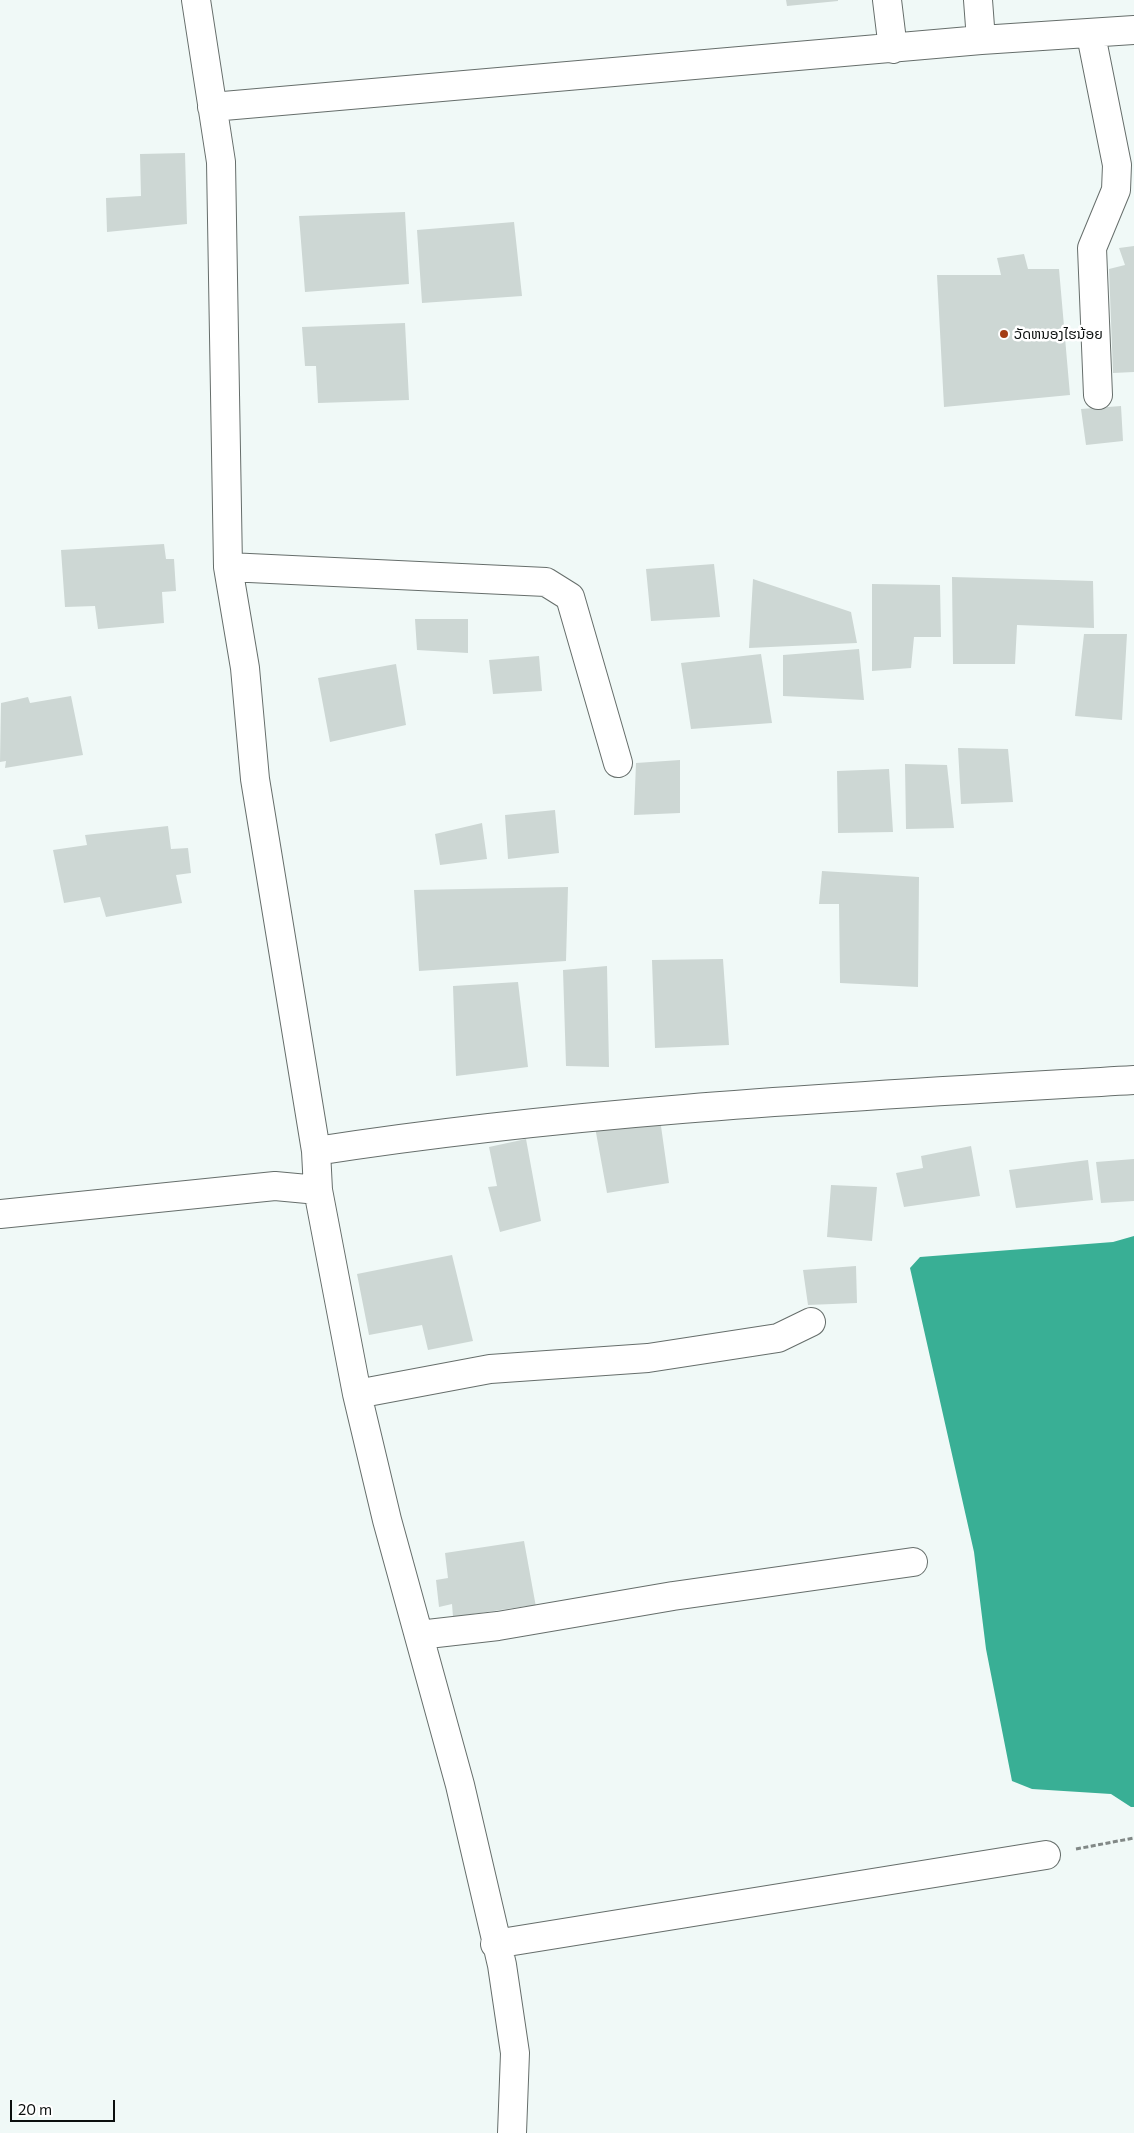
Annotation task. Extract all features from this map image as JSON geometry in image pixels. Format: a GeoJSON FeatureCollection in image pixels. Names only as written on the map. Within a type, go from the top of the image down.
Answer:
{"type":"FeatureCollection","features":[{"type":"Feature","properties":{"kind":"street"},"geometry":{"type":"LineString","coordinates":[[196,0],[220,162],[228,567],[245,668],[255,779],[316,1151],[318,1190],[357,1394],[387,1520],[460,1784],[495,1944],[502,1965],[515,2053],[512,2133]]}},
{"type":"Feature","properties":{"kind":"street"},"geometry":{"type":"LineString","coordinates":[[887,0],[893,49]]}},
{"type":"Feature","properties":{"kind":"street"},"geometry":{"type":"LineString","coordinates":[[978,0],[981,40]]}},
{"type":"Feature","properties":{"kind":"street"},"geometry":{"type":"LineString","coordinates":[[212,107],[981,40],[1091,35],[1134,30]]}},
{"type":"Feature","properties":{"kind":"street"},"geometry":{"type":"LineString","coordinates":[[1091,35],[1117,165],[1116,190],[1092,248],[1098,394]]}},
{"type":"Feature","properties":{"kind":"street"},"geometry":{"type":"LineString","coordinates":[[228,567],[546,582],[570,597],[618,763]]}},
{"type":"Feature","properties":{"kind":"street"},"geometry":{"type":"LineString","coordinates":[[316,1151],[380,1141],[624,1115],[868,1095],[1134,1080]]}},
{"type":"Feature","properties":{"kind":"street"},"geometry":{"type":"LineString","coordinates":[[0,1214],[275,1186],[318,1190]]}},
{"type":"Feature","properties":{"kind":"street"},"geometry":{"type":"LineString","coordinates":[[357,1394],[490,1369],[648,1358],[778,1338],[811,1322]]}},
{"type":"Feature","properties":{"kind":"street"},"geometry":{"type":"LineString","coordinates":[[419,1635],[498,1626],[673,1596],[913,1562]]}},
{"type":"Feature","properties":{"kind":"street"},"geometry":{"type":"LineString","coordinates":[[495,1944],[1046,1855]]}},
{"type":"Feature","properties":{"kind":"path"},"geometry":{"type":"LineString","coordinates":[[1046,1855],[1134,1838]]}},
{"type":"Feature","properties":{"kind":"shaded area"},"geometry":{"type":"Polygon","coordinates":[[[1134,1236],[1134,1807],[1131,1807],[1111,1794],[1032,1789],[1012,1781],[986,1649],[974,1552],[910,1268],[920,1257],[1113,1242],[1134,1236]]]}},
{"type":"Feature","properties":{"kind":"building"},"geometry":{"type":"Polygon","coordinates":[[[786,0],[838,0],[838,1],[787,6],[786,0]]]}},
{"type":"Feature","properties":{"kind":"building"},"geometry":{"type":"Polygon","coordinates":[[[185,153],[187,224],[107,232],[106,198],[141,196],[140,154],[185,153]]]}},
{"type":"Feature","properties":{"kind":"building"},"geometry":{"type":"Polygon","coordinates":[[[405,212],[409,284],[305,292],[299,216],[405,212]]]}},
{"type":"Feature","properties":{"kind":"building"},"geometry":{"type":"Polygon","coordinates":[[[514,222],[522,296],[422,303],[417,230],[514,222]]]}},
{"type":"Feature","properties":{"kind":"building"},"geometry":{"type":"Polygon","coordinates":[[[1134,246],[1134,372],[1113,373],[1109,269],[1125,265],[1119,248],[1134,246]]]}},
{"type":"Feature","properties":{"kind":"building"},"geometry":{"type":"Polygon","coordinates":[[[1024,254],[1028,269],[1059,269],[1070,395],[944,407],[937,275],[1001,275],[997,258],[1024,254]]]}},
{"type":"Feature","properties":{"kind":"building"},"geometry":{"type":"Polygon","coordinates":[[[405,323],[409,400],[318,403],[316,366],[305,366],[302,327],[405,323]]]}},
{"type":"Feature","properties":{"kind":"building"},"geometry":{"type":"Polygon","coordinates":[[[1121,406],[1123,441],[1086,445],[1081,409],[1121,406]]]}},
{"type":"Feature","properties":{"kind":"building"},"geometry":{"type":"Polygon","coordinates":[[[164,544],[166,559],[174,559],[176,591],[162,592],[164,623],[98,629],[95,606],[65,607],[61,550],[164,544]]]}},
{"type":"Feature","properties":{"kind":"building"},"geometry":{"type":"Polygon","coordinates":[[[714,564],[720,617],[651,621],[646,569],[714,564]]]}},
{"type":"Feature","properties":{"kind":"building"},"geometry":{"type":"Polygon","coordinates":[[[952,577],[1093,581],[1094,628],[1017,625],[1015,664],[953,664],[952,577]]]}},
{"type":"Feature","properties":{"kind":"building"},"geometry":{"type":"Polygon","coordinates":[[[753,579],[851,612],[857,643],[749,648],[753,579]]]}},
{"type":"Feature","properties":{"kind":"building"},"geometry":{"type":"Polygon","coordinates":[[[872,584],[940,585],[941,637],[914,637],[911,668],[872,671],[872,584]]]}},
{"type":"Feature","properties":{"kind":"building"},"geometry":{"type":"Polygon","coordinates":[[[415,619],[468,619],[468,653],[417,650],[415,619]]]}},
{"type":"Feature","properties":{"kind":"building"},"geometry":{"type":"Polygon","coordinates":[[[1084,634],[1127,634],[1122,720],[1075,716],[1084,634]]]}},
{"type":"Feature","properties":{"kind":"building"},"geometry":{"type":"Polygon","coordinates":[[[859,649],[864,700],[783,696],[783,655],[859,649]]]}},
{"type":"Feature","properties":{"kind":"building"},"geometry":{"type":"Polygon","coordinates":[[[761,654],[772,723],[691,729],[681,663],[761,654]]]}},
{"type":"Feature","properties":{"kind":"building"},"geometry":{"type":"Polygon","coordinates":[[[539,656],[542,691],[493,694],[489,660],[539,656]]]}},
{"type":"Feature","properties":{"kind":"building"},"geometry":{"type":"Polygon","coordinates":[[[396,664],[406,725],[330,742],[318,678],[396,664]]]}},
{"type":"Feature","properties":{"kind":"building"},"geometry":{"type":"Polygon","coordinates":[[[71,696],[83,755],[5,768],[6,761],[0,762],[1,703],[28,697],[30,703],[71,696]]]}},
{"type":"Feature","properties":{"kind":"building"},"geometry":{"type":"Polygon","coordinates":[[[958,748],[1008,749],[1013,802],[961,804],[958,748]]]}},
{"type":"Feature","properties":{"kind":"building"},"geometry":{"type":"Polygon","coordinates":[[[680,760],[680,813],[634,815],[636,763],[680,760]]]}},
{"type":"Feature","properties":{"kind":"building"},"geometry":{"type":"Polygon","coordinates":[[[905,764],[947,765],[954,828],[906,829],[905,764]]]}},
{"type":"Feature","properties":{"kind":"building"},"geometry":{"type":"Polygon","coordinates":[[[889,769],[893,832],[838,833],[837,771],[889,769]]]}},
{"type":"Feature","properties":{"kind":"building"},"geometry":{"type":"Polygon","coordinates":[[[555,810],[559,853],[508,859],[505,815],[555,810]]]}},
{"type":"Feature","properties":{"kind":"building"},"geometry":{"type":"Polygon","coordinates":[[[482,823],[487,859],[440,865],[435,834],[482,823]]]}},
{"type":"Feature","properties":{"kind":"building"},"geometry":{"type":"Polygon","coordinates":[[[168,826],[171,849],[188,848],[191,873],[176,875],[182,903],[106,917],[100,897],[64,903],[53,850],[87,845],[85,835],[168,826]]]}},
{"type":"Feature","properties":{"kind":"building"},"geometry":{"type":"Polygon","coordinates":[[[822,871],[919,877],[918,987],[840,983],[839,904],[819,904],[822,871]]]}},
{"type":"Feature","properties":{"kind":"building"},"geometry":{"type":"Polygon","coordinates":[[[568,887],[566,961],[419,971],[414,890],[568,887]]]}},
{"type":"Feature","properties":{"kind":"building"},"geometry":{"type":"Polygon","coordinates":[[[723,959],[729,1045],[655,1048],[652,960],[723,959]]]}},
{"type":"Feature","properties":{"kind":"building"},"geometry":{"type":"Polygon","coordinates":[[[607,966],[609,1067],[566,1066],[563,970],[607,966]]]}},
{"type":"Feature","properties":{"kind":"building"},"geometry":{"type":"Polygon","coordinates":[[[518,982],[528,1067],[456,1076],[453,986],[518,982]]]}},
{"type":"Feature","properties":{"kind":"building"},"geometry":{"type":"Polygon","coordinates":[[[660,1119],[669,1183],[607,1193],[595,1127],[660,1119]]]}},
{"type":"Feature","properties":{"kind":"building"},"geometry":{"type":"Polygon","coordinates":[[[526,1139],[541,1221],[500,1232],[488,1187],[497,1186],[489,1147],[526,1139]]]}},
{"type":"Feature","properties":{"kind":"building"},"geometry":{"type":"Polygon","coordinates":[[[971,1146],[980,1196],[904,1207],[896,1173],[923,1168],[921,1156],[971,1146]]]}},
{"type":"Feature","properties":{"kind":"building"},"geometry":{"type":"Polygon","coordinates":[[[1134,1159],[1134,1201],[1101,1203],[1096,1162],[1134,1159]]]}},
{"type":"Feature","properties":{"kind":"building"},"geometry":{"type":"Polygon","coordinates":[[[1088,1160],[1093,1200],[1016,1208],[1009,1170],[1088,1160]]]}},
{"type":"Feature","properties":{"kind":"building"},"geometry":{"type":"Polygon","coordinates":[[[831,1185],[877,1187],[872,1241],[827,1237],[831,1185]]]}},
{"type":"Feature","properties":{"kind":"building"},"geometry":{"type":"Polygon","coordinates":[[[452,1255],[473,1341],[428,1350],[422,1325],[369,1335],[357,1274],[452,1255]]]}},
{"type":"Feature","properties":{"kind":"building"},"geometry":{"type":"Polygon","coordinates":[[[856,1266],[857,1303],[808,1305],[803,1270],[856,1266]]]}},
{"type":"Feature","properties":{"kind":"building"},"geometry":{"type":"Polygon","coordinates":[[[524,1541],[536,1607],[527,1606],[453,1617],[452,1604],[439,1607],[436,1580],[448,1578],[445,1553],[524,1541]]]}},
{"type":"Feature","properties":{"kind":"place","name":"ວັດຫນອງໄຮນ້ອຍ"},"geometry":{"type":"Point","coordinates":[1004,334]}}]}
